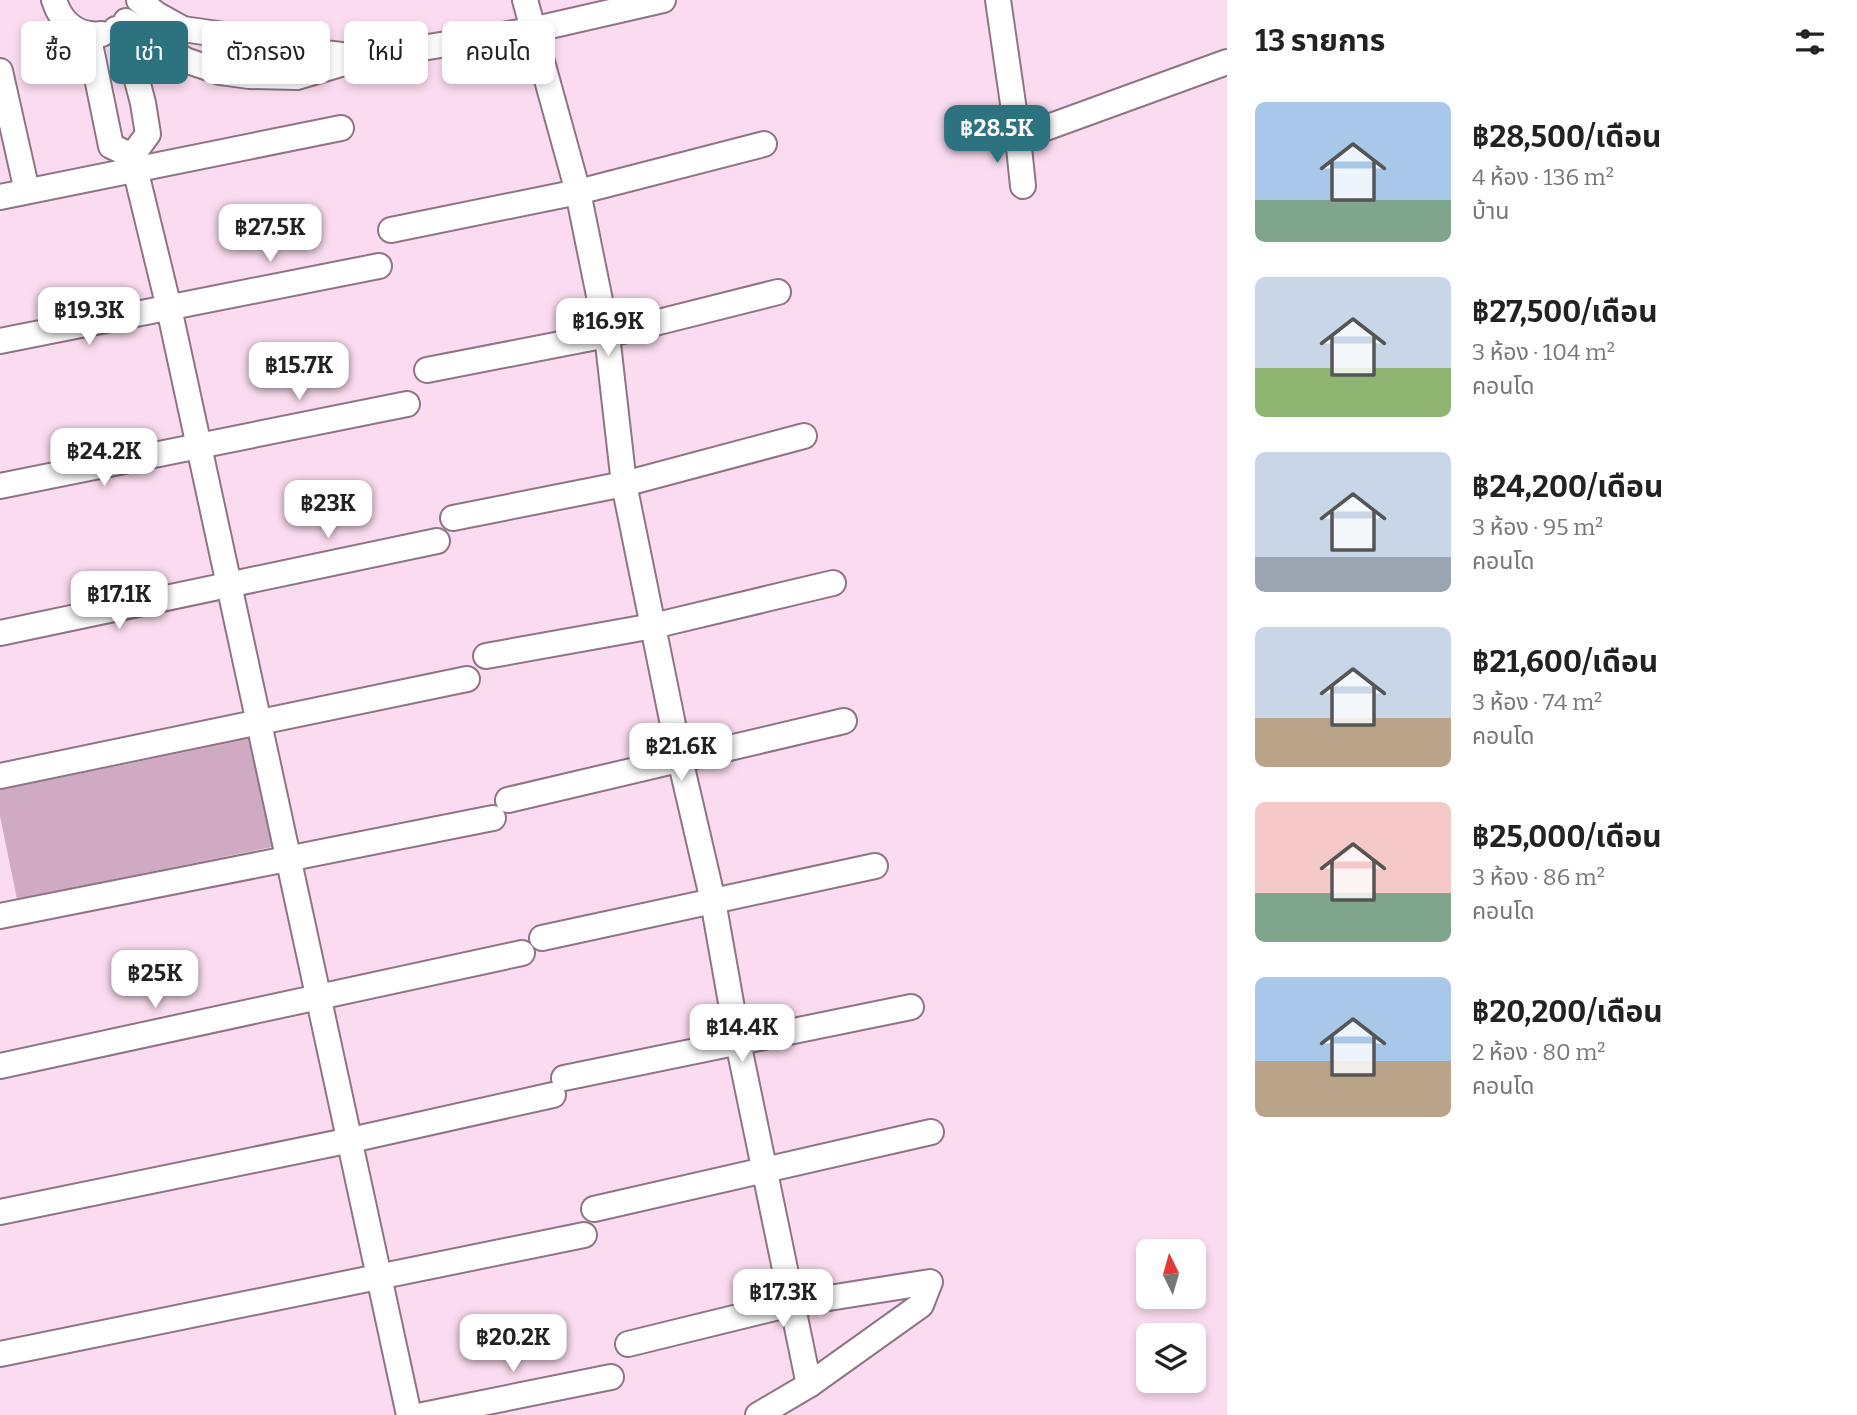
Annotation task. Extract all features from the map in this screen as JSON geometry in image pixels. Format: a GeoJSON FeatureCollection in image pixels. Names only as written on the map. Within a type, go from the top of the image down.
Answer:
{"type":"FeatureCollection","features":[{"type":"Feature","properties":{"kind":"street"},"geometry":{"type":"LineString","coordinates":[[54,0],[65,21]]}},
{"type":"Feature","properties":{"kind":"street"},"geometry":{"type":"LineString","coordinates":[[525,0],[530,21]]}},
{"type":"Feature","properties":{"kind":"street"},"geometry":{"type":"LineString","coordinates":[[555,25],[663,0]]}},
{"type":"Feature","properties":{"kind":"street"},"geometry":{"type":"LineString","coordinates":[[998,0],[1023,186]]}},
{"type":"Feature","properties":{"kind":"street"},"geometry":{"type":"LineString","coordinates":[[129,12],[185,60],[220,72],[249,76],[297,76],[344,63]]}},
{"type":"Feature","properties":{"kind":"street"},"geometry":{"type":"LineString","coordinates":[[129,12],[127,42],[148,134],[134,163],[200,445],[409,1415]]}},
{"type":"Feature","properties":{"kind":"street"},"geometry":{"type":"LineString","coordinates":[[96,35],[100,35],[129,12],[156,14],[183,29],[344,56]]}},
{"type":"Feature","properties":{"kind":"street"},"geometry":{"type":"LineString","coordinates":[[1017,138],[1227,62]]}},
{"type":"Feature","properties":{"kind":"street"},"geometry":{"type":"LineString","coordinates":[[0,71],[27,191]]}},
{"type":"Feature","properties":{"kind":"street"},"geometry":{"type":"LineString","coordinates":[[96,73],[111,146],[134,163]]}},
{"type":"Feature","properties":{"kind":"street"},"geometry":{"type":"LineString","coordinates":[[547,84],[578,192],[607,335],[624,484],[680,760],[713,901],[738,1042],[809,1385]]}},
{"type":"Feature","properties":{"kind":"street"},"geometry":{"type":"LineString","coordinates":[[0,197],[134,163],[341,128]]}},
{"type":"Feature","properties":{"kind":"street"},"geometry":{"type":"LineString","coordinates":[[391,230],[578,192],[764,144]]}},
{"type":"Feature","properties":{"kind":"street"},"geometry":{"type":"LineString","coordinates":[[0,341],[379,266]]}},
{"type":"Feature","properties":{"kind":"street"},"geometry":{"type":"LineString","coordinates":[[427,370],[607,335],[778,292]]}},
{"type":"Feature","properties":{"kind":"street"},"geometry":{"type":"LineString","coordinates":[[0,486],[407,404]]}},
{"type":"Feature","properties":{"kind":"street"},"geometry":{"type":"LineString","coordinates":[[453,519],[624,484],[804,436]]}},
{"type":"Feature","properties":{"kind":"street"},"geometry":{"type":"LineString","coordinates":[[0,633],[437,541]]}},
{"type":"Feature","properties":{"kind":"street"},"geometry":{"type":"LineString","coordinates":[[486,656],[653,626],[833,583]]}},
{"type":"Feature","properties":{"kind":"street"},"geometry":{"type":"LineString","coordinates":[[0,776],[467,680]]}},
{"type":"Feature","properties":{"kind":"street"},"geometry":{"type":"LineString","coordinates":[[0,916],[290,857],[500,809],[680,760],[844,722]]}},
{"type":"Feature","properties":{"kind":"street"},"geometry":{"type":"LineString","coordinates":[[542,938],[875,866]]}},
{"type":"Feature","properties":{"kind":"street"},"geometry":{"type":"LineString","coordinates":[[0,1066],[522,954]]}},
{"type":"Feature","properties":{"kind":"street"},"geometry":{"type":"LineString","coordinates":[[0,1212],[351,1140],[738,1042],[911,1007]]}},
{"type":"Feature","properties":{"kind":"street"},"geometry":{"type":"LineString","coordinates":[[594,1209],[931,1132]]}},
{"type":"Feature","properties":{"kind":"street"},"geometry":{"type":"LineString","coordinates":[[0,1354],[584,1235]]}},
{"type":"Feature","properties":{"kind":"street"},"geometry":{"type":"LineString","coordinates":[[628,1344],[791,1304],[930,1282],[921,1305],[809,1385],[758,1415]]}},
{"type":"Feature","properties":{"kind":"street"},"geometry":{"type":"LineString","coordinates":[[423,1415],[611,1377]]}},
{"type":"Feature","properties":{"kind":"shaded area"},"geometry":{"type":"Polygon","coordinates":[[[249,739],[272,847],[17,899],[0,816],[0,790],[249,739]]]}}]}
